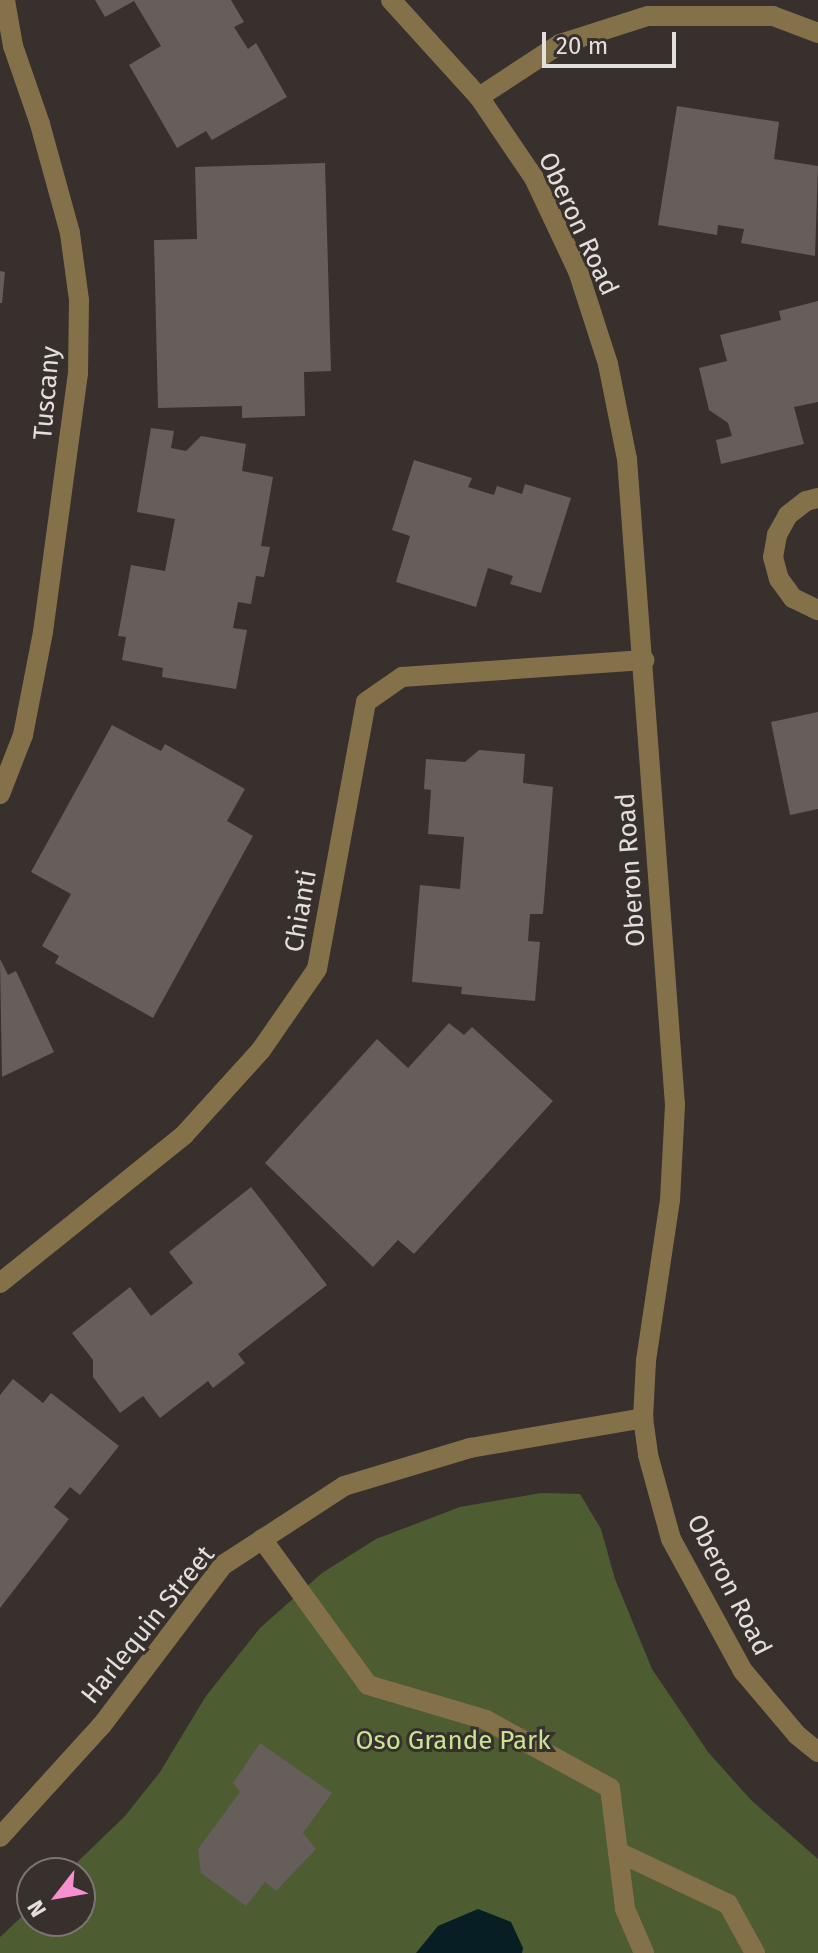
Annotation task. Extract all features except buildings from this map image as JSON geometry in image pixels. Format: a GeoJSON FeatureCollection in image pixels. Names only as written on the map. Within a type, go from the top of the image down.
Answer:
{"type":"FeatureCollection","features":[{"type":"Feature","properties":{"kind":"street","name":"Tuscany"},"geometry":{"type":"LineString","coordinates":[[0,794],[23,735],[43,632],[77,386],[79,300],[70,233],[40,124],[13,46],[5,0]]}},
{"type":"Feature","properties":{"kind":"street","name":"Oberon Road"},"geometry":{"type":"LineString","coordinates":[[391,0],[479,97],[534,178],[578,271],[608,364],[627,459],[675,1105],[670,1200],[646,1361],[643,1418],[648,1455],[671,1539],[700,1596],[743,1671],[797,1735],[818,1752]]}},
{"type":"Feature","properties":{"kind":"street"},"geometry":{"type":"LineString","coordinates":[[479,97],[560,44],[648,16],[773,16],[818,33]]}},
{"type":"Feature","properties":{"kind":"street"},"geometry":{"type":"LineString","coordinates":[[818,498],[806,501],[788,515],[777,535],[773,557],[779,579],[793,598],[818,610]]}},
{"type":"Feature","properties":{"kind":"street","name":"Chianti"},"geometry":{"type":"LineString","coordinates":[[0,1283],[184,1135],[261,1050],[317,969],[366,702],[402,677],[644,660]]}},
{"type":"Feature","properties":{"kind":"street","name":"Harlequin Street"},"geometry":{"type":"LineString","coordinates":[[0,1837],[102,1725],[223,1565],[262,1539],[344,1486],[470,1448],[643,1418]]}},
{"type":"Feature","properties":{"kind":"street"},"geometry":{"type":"LineString","coordinates":[[262,1539],[368,1685],[486,1720],[610,1788],[625,1909],[644,1953]]}},
{"type":"Feature","properties":{"kind":"street"},"geometry":{"type":"LineString","coordinates":[[618,1852],[728,1904],[755,1953]]}},
{"type":"Feature","properties":{"kind":"green space","name":"Oso Grande Park"},"geometry":{"type":"Polygon","coordinates":[[[541,1493],[580,1494],[601,1529],[615,1579],[652,1669],[708,1752],[751,1800],[818,1859],[818,1953],[0,1953],[0,1937],[16,1922],[16,1937],[96,1937],[96,1857],[83,1857],[125,1816],[160,1772],[206,1696],[260,1628],[322,1573],[376,1539],[460,1507],[541,1493]]]}},
{"type":"Feature","properties":{"kind":"water"},"geometry":{"type":"Polygon","coordinates":[[[478,1909],[511,1922],[523,1948],[522,1953],[416,1953],[438,1926],[478,1909]]]}}]}
